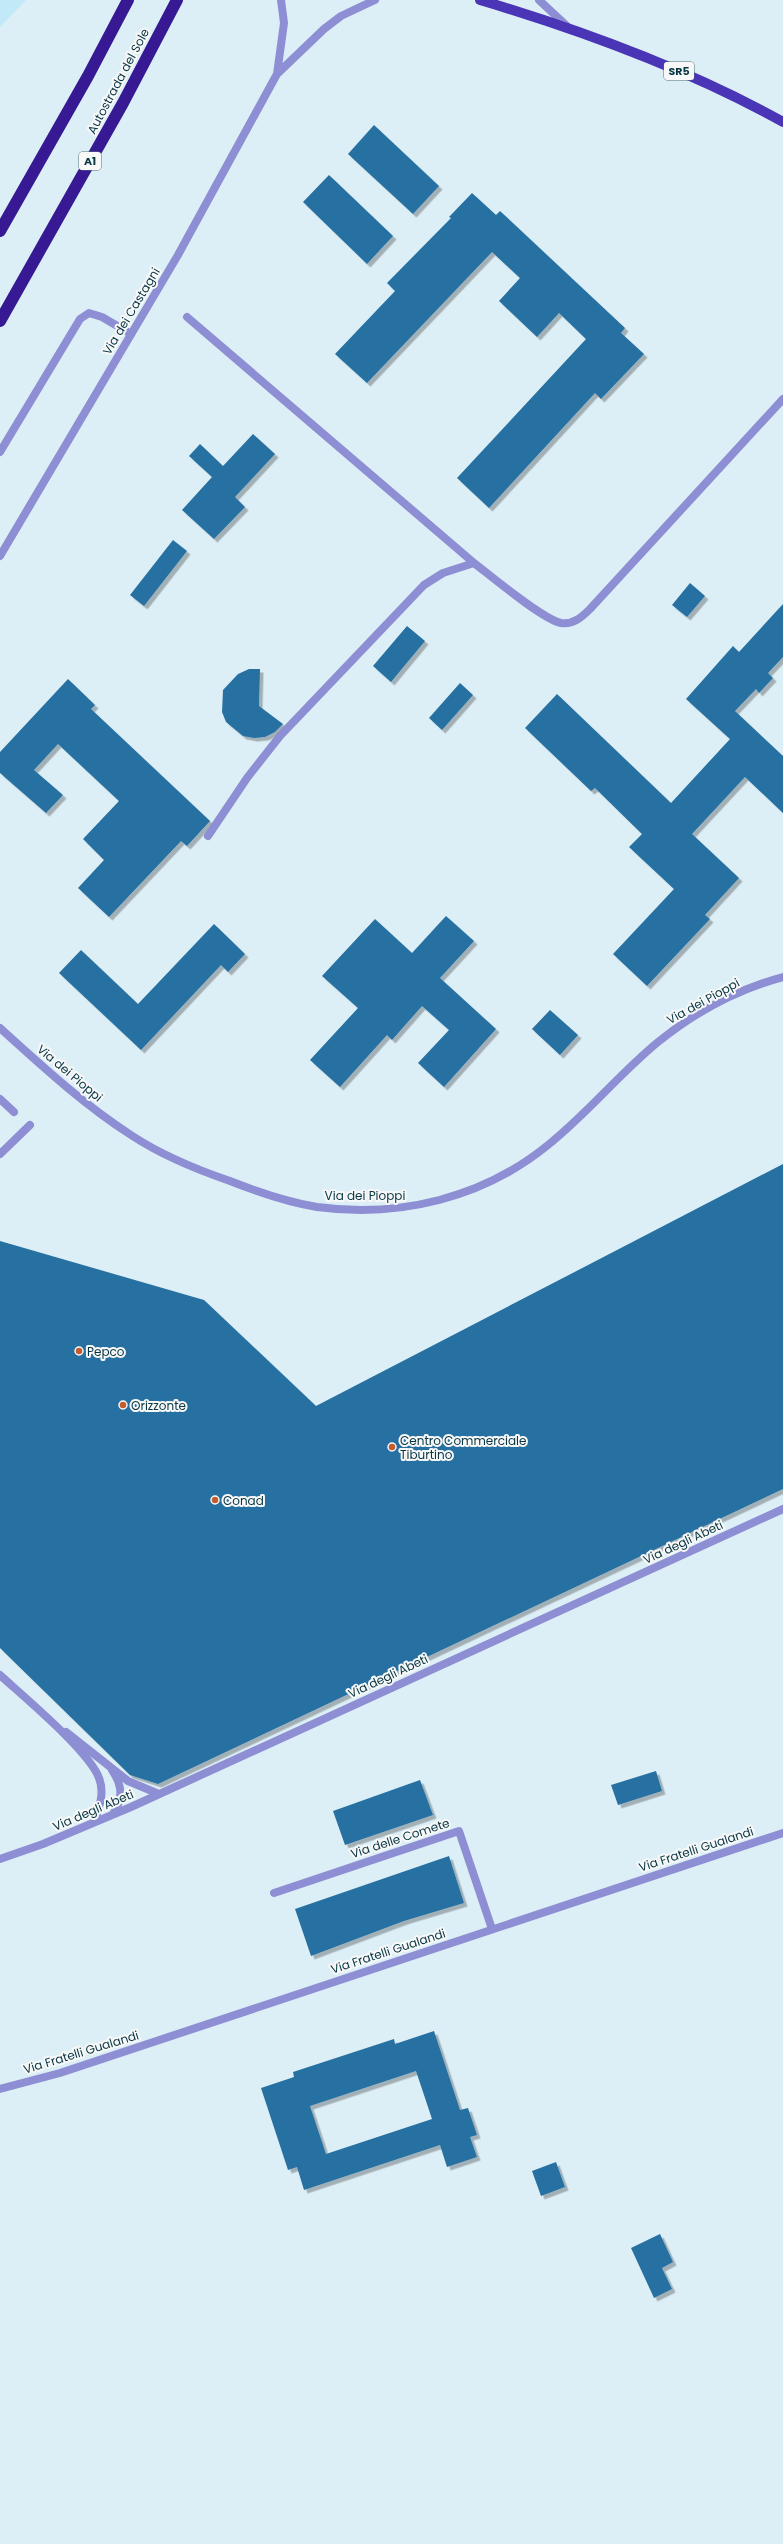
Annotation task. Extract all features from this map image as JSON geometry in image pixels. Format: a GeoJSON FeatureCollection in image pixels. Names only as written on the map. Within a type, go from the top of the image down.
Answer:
{"type":"FeatureCollection","features":[{"type":"Feature","properties":{"kind":"highway"},"geometry":{"type":"LineString","coordinates":[[0,231],[88,76],[128,0]]}},
{"type":"Feature","properties":{"kind":"highway","name":"Autostrada del Sole"},"geometry":{"type":"LineString","coordinates":[[0,320],[123,103],[177,0]]}},
{"type":"Feature","properties":{"kind":"main road","name":"SR5"},"geometry":{"type":"LineString","coordinates":[[480,0],[571,30],[667,65],[749,103],[783,122]]}},
{"type":"Feature","properties":{"kind":"street"},"geometry":{"type":"LineString","coordinates":[[278,74],[284,23],[281,0]]}},
{"type":"Feature","properties":{"kind":"street"},"geometry":{"type":"LineString","coordinates":[[278,74],[324,28],[341,16],[375,0]]}},
{"type":"Feature","properties":{"kind":"street"},"geometry":{"type":"LineString","coordinates":[[539,0],[571,30]]}},
{"type":"Feature","properties":{"kind":"street","name":"Via dei Castagni"},"geometry":{"type":"LineString","coordinates":[[0,556],[178,255],[278,74]]}},
{"type":"Feature","properties":{"kind":"street"},"geometry":{"type":"LineString","coordinates":[[0,452],[80,319],[89,313],[98,314],[131,334]]}},
{"type":"Feature","properties":{"kind":"street"},"geometry":{"type":"LineString","coordinates":[[187,317],[474,563],[547,617],[561,623],[577,620],[590,610],[783,399]]}},
{"type":"Feature","properties":{"kind":"street"},"geometry":{"type":"LineString","coordinates":[[208,836],[243,783],[273,745],[414,594],[443,573],[474,563]]}},
{"type":"Feature","properties":{"kind":"street","name":"Via dei Pioppi"},"geometry":{"type":"LineString","coordinates":[[0,1028],[49,1073],[110,1121],[133,1136],[180,1162],[272,1197],[310,1205],[399,1208],[454,1197],[512,1170],[567,1129],[639,1059],[678,1026],[728,998],[783,977]]}},
{"type":"Feature","properties":{"kind":"street"},"geometry":{"type":"LineString","coordinates":[[0,1099],[14,1112]]}},
{"type":"Feature","properties":{"kind":"street"},"geometry":{"type":"LineString","coordinates":[[0,1154],[30,1125]]}},
{"type":"Feature","properties":{"kind":"street","name":"Via degli Abeti"},"geometry":{"type":"LineString","coordinates":[[0,1859],[131,1807],[783,1509]]}},
{"type":"Feature","properties":{"kind":"street"},"geometry":{"type":"LineString","coordinates":[[0,1675],[86,1758],[99,1778],[102,1791],[94,1822]]}},
{"type":"Feature","properties":{"kind":"street"},"geometry":{"type":"LineString","coordinates":[[42,1715],[128,1781],[159,1794]]}},
{"type":"Feature","properties":{"kind":"street"},"geometry":{"type":"LineString","coordinates":[[109,1765],[119,1783],[121,1795],[113,1814]]}},
{"type":"Feature","properties":{"kind":"street","name":"Via delle Comete"},"geometry":{"type":"LineString","coordinates":[[274,1893],[459,1831],[492,1929]]}},
{"type":"Feature","properties":{"kind":"street","name":"Via Fratelli Gualandi"},"geometry":{"type":"LineString","coordinates":[[0,2089],[60,2073],[783,1833]]}},
{"type":"Feature","properties":{"kind":"shaded area"},"geometry":{"type":"Polygon","coordinates":[[[0,0],[26,0],[0,27],[0,0]]]}},
{"type":"Feature","properties":{"kind":"building"},"geometry":{"type":"Polygon","coordinates":[[[374,125],[439,186],[413,214],[348,154],[374,125]]]}},
{"type":"Feature","properties":{"kind":"building"},"geometry":{"type":"Polygon","coordinates":[[[329,175],[393,236],[367,264],[303,202],[329,175]]]}},
{"type":"Feature","properties":{"kind":"building"},"geometry":{"type":"Polygon","coordinates":[[[472,193],[496,215],[500,211],[625,328],[621,333],[644,354],[601,399],[595,393],[489,508],[457,478],[586,339],[559,313],[537,337],[499,301],[520,278],[492,252],[367,383],[335,354],[395,291],[387,283],[451,218],[449,217],[472,193]]]}},
{"type":"Feature","properties":{"kind":"building"},"geometry":{"type":"Polygon","coordinates":[[[253,434],[275,454],[235,497],[245,507],[214,539],[182,510],[212,477],[189,456],[200,444],[223,466],[253,434]]]}},
{"type":"Feature","properties":{"kind":"building"},"geometry":{"type":"Polygon","coordinates":[[[173,540],[187,551],[144,606],[130,595],[173,540]]]}},
{"type":"Feature","properties":{"kind":"building"},"geometry":{"type":"Polygon","coordinates":[[[690,583],[705,596],[687,617],[672,605],[690,583]]]}},
{"type":"Feature","properties":{"kind":"building"},"geometry":{"type":"Polygon","coordinates":[[[783,604],[783,657],[768,673],[773,678],[759,693],[756,689],[735,711],[783,756],[783,813],[745,777],[692,834],[739,878],[705,915],[710,919],[647,986],[613,954],[674,889],[629,847],[642,834],[595,788],[591,791],[525,728],[557,694],[671,803],[730,739],[686,699],[733,646],[739,652],[783,604]]]}},
{"type":"Feature","properties":{"kind":"building"},"geometry":{"type":"Polygon","coordinates":[[[407,626],[425,641],[391,682],[373,666],[407,626]]]}},
{"type":"Feature","properties":{"kind":"building"},"geometry":{"type":"Polygon","coordinates":[[[249,669],[260,669],[259,706],[283,724],[275,732],[265,737],[254,738],[243,736],[226,722],[222,712],[223,690],[238,674],[249,669]]]}},
{"type":"Feature","properties":{"kind":"building"},"geometry":{"type":"Polygon","coordinates":[[[68,679],[95,705],[91,709],[210,821],[187,846],[181,841],[109,917],[78,888],[104,860],[83,839],[119,801],[58,744],[34,770],[63,795],[46,813],[0,773],[0,752],[68,679]]]}},
{"type":"Feature","properties":{"kind":"building"},"geometry":{"type":"Polygon","coordinates":[[[460,683],[473,695],[442,730],[429,718],[460,683]]]}},
{"type":"Feature","properties":{"kind":"building"},"geometry":{"type":"Polygon","coordinates":[[[446,916],[474,941],[440,978],[496,1029],[444,1087],[418,1063],[449,1030],[422,1006],[392,1040],[387,1035],[340,1087],[310,1060],[358,1008],[322,976],[375,919],[412,953],[446,916]]]}},
{"type":"Feature","properties":{"kind":"building"},"geometry":{"type":"Polygon","coordinates":[[[214,924],[245,954],[228,972],[221,965],[141,1050],[59,973],[81,950],[138,1004],[214,924]]]}},
{"type":"Feature","properties":{"kind":"building"},"geometry":{"type":"Polygon","coordinates":[[[550,1010],[578,1035],[560,1055],[532,1029],[550,1010]]]}},
{"type":"Feature","properties":{"kind":"building","name":"Centro Commerciale Tiburtino"},"geometry":{"type":"Polygon","coordinates":[[[783,1164],[783,1489],[158,1784],[130,1775],[0,1648],[0,1241],[204,1300],[316,1406],[783,1164]]]}},
{"type":"Feature","properties":{"kind":"building"},"geometry":{"type":"Polygon","coordinates":[[[656,1771],[662,1791],[618,1805],[611,1785],[656,1771]]]}},
{"type":"Feature","properties":{"kind":"building"},"geometry":{"type":"Polygon","coordinates":[[[420,1780],[433,1815],[345,1845],[333,1811],[420,1780]]]}},
{"type":"Feature","properties":{"kind":"building"},"geometry":{"type":"Polygon","coordinates":[[[449,1856],[464,1903],[404,1921],[311,1956],[295,1909],[449,1856]]]}},
{"type":"Feature","properties":{"kind":"building"},"geometry":{"type":"Polygon","coordinates":[[[434,2031],[460,2110],[468,2108],[477,2135],[470,2137],[477,2157],[447,2167],[440,2145],[304,2190],[297,2167],[288,2170],[261,2088],[294,2077],[293,2072],[394,2039],[395,2044],[434,2031]],[[416,2071],[310,2106],[326,2154],[432,2119],[416,2071]]]}},
{"type":"Feature","properties":{"kind":"building"},"geometry":{"type":"Polygon","coordinates":[[[556,2162],[565,2187],[541,2196],[532,2171],[556,2162]]]}},
{"type":"Feature","properties":{"kind":"building"},"geometry":{"type":"Polygon","coordinates":[[[660,2234],[673,2262],[662,2268],[672,2289],[654,2298],[631,2248],[660,2234]]]}},
{"type":"Feature","properties":{"kind":"place","name":"Pepco"},"geometry":{"type":"Point","coordinates":[79,1351]}},
{"type":"Feature","properties":{"kind":"place","name":"Orizzonte"},"geometry":{"type":"Point","coordinates":[123,1405]}},
{"type":"Feature","properties":{"kind":"place","name":"Centro Commerciale Tiburtino"},"geometry":{"type":"Point","coordinates":[392,1447]}},
{"type":"Feature","properties":{"kind":"place","name":"Conad"},"geometry":{"type":"Point","coordinates":[215,1500]}}]}
